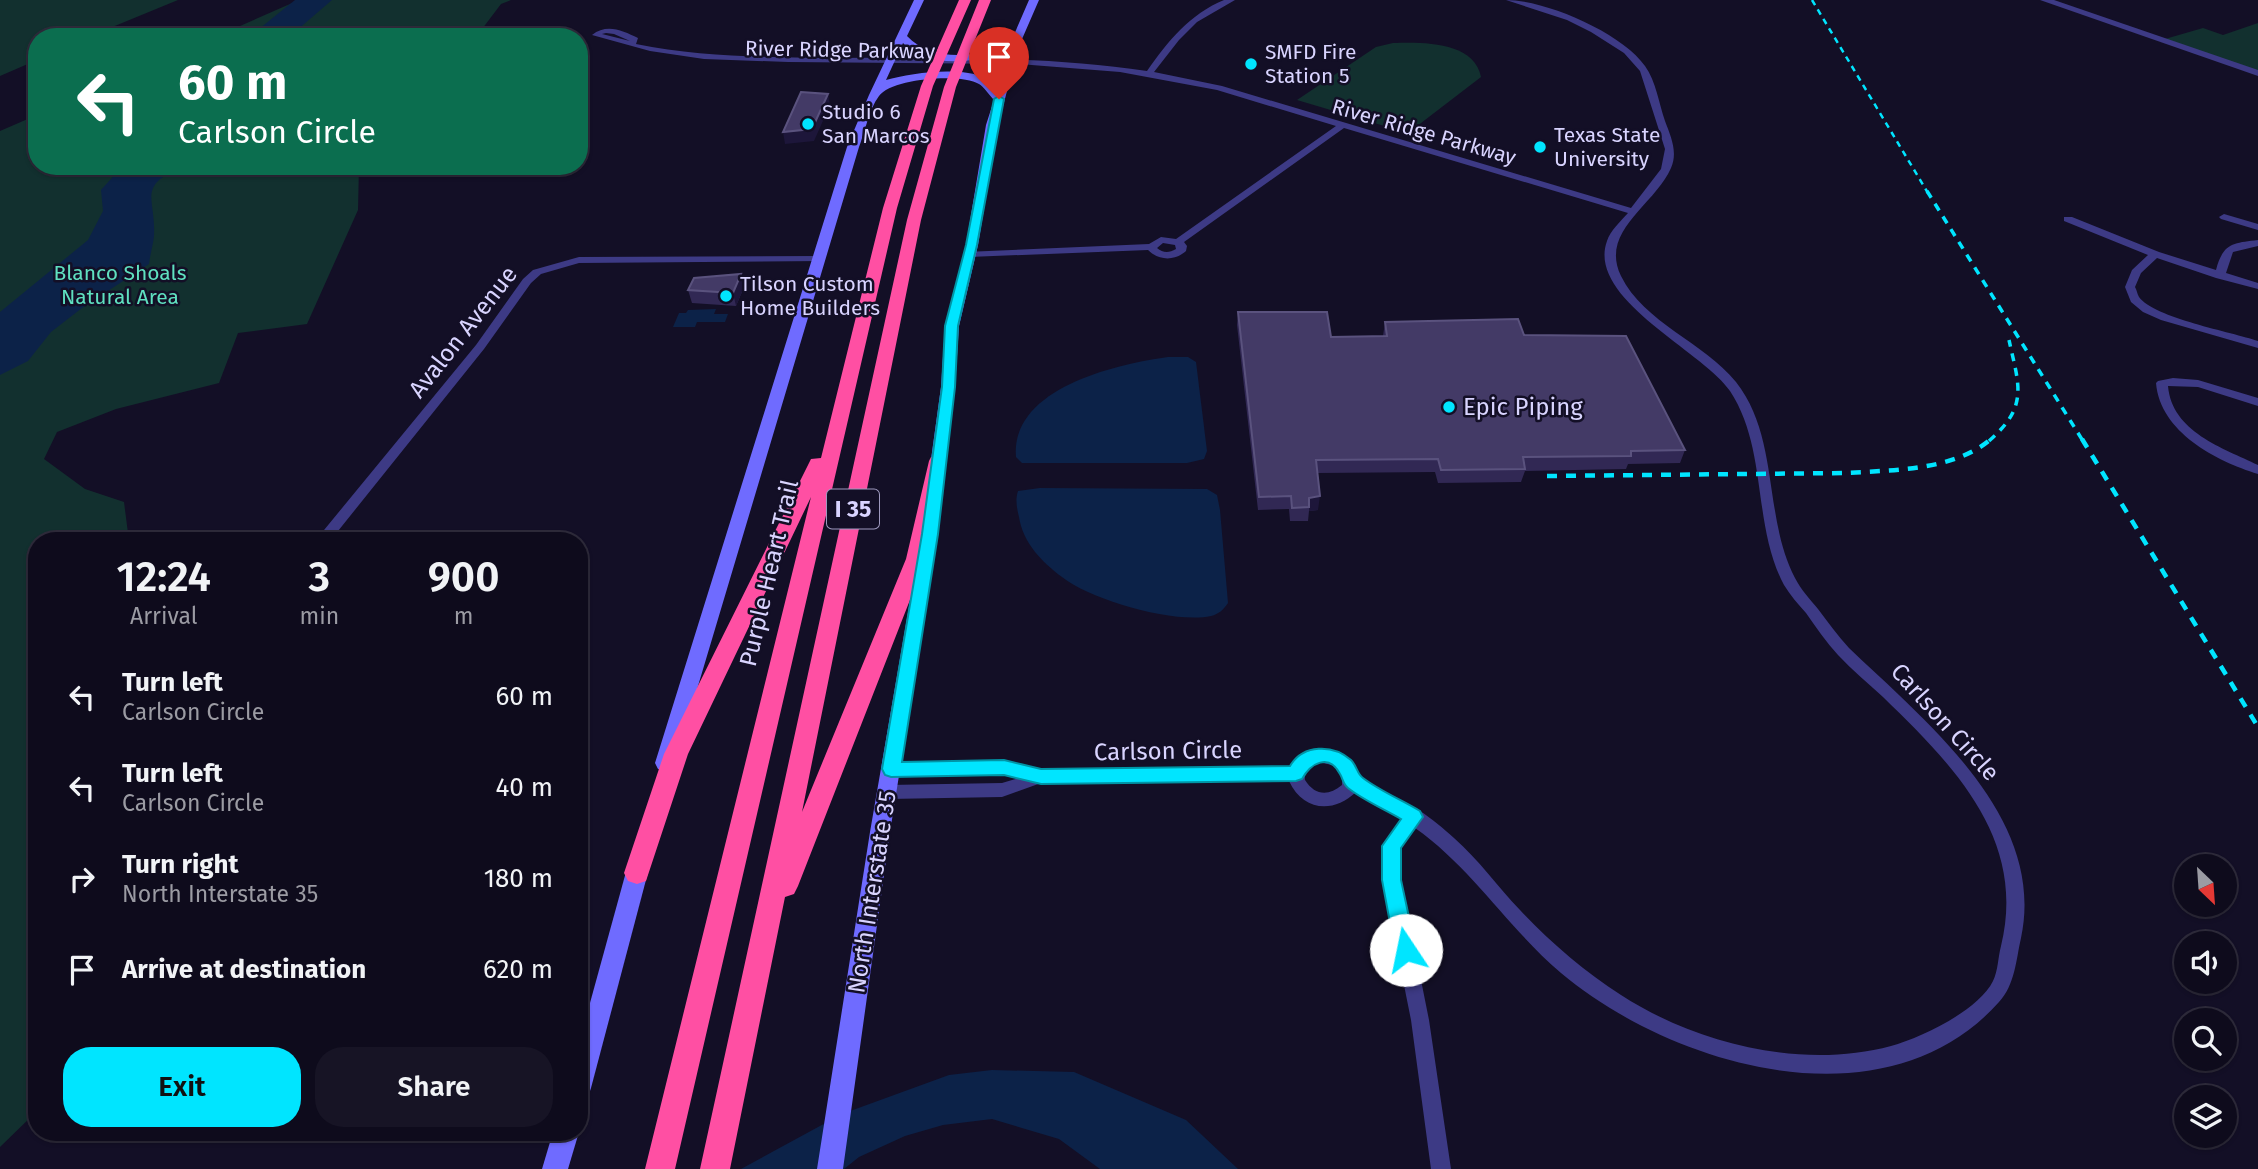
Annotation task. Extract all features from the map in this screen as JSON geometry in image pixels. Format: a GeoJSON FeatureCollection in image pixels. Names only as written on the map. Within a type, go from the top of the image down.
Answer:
{"type":"FeatureCollection","features":[{"type":"Feature","properties":{"kind":"highway"},"geometry":{"type":"LineString","coordinates":[[942,48],[942,37],[957,0]]}},
{"type":"Feature","properties":{"kind":"highway","name":"Purple Heart Trail"},"geometry":{"type":"LineString","coordinates":[[660,1169],[893,196],[927,86],[965,0]]}},
{"type":"Feature","properties":{"kind":"highway","name":"I 35"},"geometry":{"type":"LineString","coordinates":[[715,1169],[914,219],[950,87],[985,0]]}},
{"type":"Feature","properties":{"kind":"highway"},"geometry":{"type":"LineString","coordinates":[[636,873],[676,754],[837,423]]}},
{"type":"Feature","properties":{"kind":"highway"},"geometry":{"type":"LineString","coordinates":[[765,934],[916,559],[938,461]]}},
{"type":"Feature","properties":{"kind":"main road"},"geometry":{"type":"LineString","coordinates":[[588,1054],[675,724],[853,147],[874,94],[919,0]]}},
{"type":"Feature","properties":{"kind":"main road","name":"North Interstate 35"},"geometry":{"type":"LineString","coordinates":[[830,1169],[858,977],[930,534],[948,387],[951,326],[970,249],[999,99],[1014,46],[1034,0]]}},
{"type":"Feature","properties":{"kind":"main road"},"geometry":{"type":"LineString","coordinates":[[903,37],[910,48],[932,56],[981,56],[1005,51],[1014,46]]}},
{"type":"Feature","properties":{"kind":"main road"},"geometry":{"type":"LineString","coordinates":[[874,94],[888,83],[912,76],[968,77],[982,81],[999,99]]}},
{"type":"Feature","properties":{"kind":"main road"},"geometry":{"type":"LineString","coordinates":[[555,1169],[563,1141]]}},
{"type":"Feature","properties":{"kind":"street"},"geometry":{"type":"LineString","coordinates":[[1150,72],[1186,26],[1199,15],[1231,0]]}},
{"type":"Feature","properties":{"kind":"street","name":"Carlson Circle"},"geometry":{"type":"LineString","coordinates":[[891,769],[1004,767],[1041,777],[1296,774],[1302,761],[1317,755],[1334,758],[1347,767],[1352,781],[1414,817],[1461,855],[1513,915],[1564,964],[1623,1006],[1686,1038],[1761,1059],[1808,1064],[1873,1060],[1914,1051],[1964,1024],[2000,988],[2018,916],[2010,857],[1985,802],[1921,728],[1842,651],[1790,583],[1779,553],[1755,431],[1733,387],[1707,360],[1642,310],[1619,286],[1609,263],[1608,250],[1612,240],[1666,169],[1670,149],[1644,70],[1627,51],[1594,30],[1570,18],[1510,0]]}},
{"type":"Feature","properties":{"kind":"street"},"geometry":{"type":"LineString","coordinates":[[2045,0],[2258,73]]}},
{"type":"Feature","properties":{"kind":"street","name":"River Ridge Parkway"},"geometry":{"type":"LineString","coordinates":[[632,43],[688,56],[688,60],[735,65],[1009,67],[1150,72],[1219,88],[1634,212]]}},
{"type":"Feature","properties":{"kind":"street"},"geometry":{"type":"LineString","coordinates":[[970,249],[1151,247],[1161,240],[1178,242],[1342,126]]}},
{"type":"Feature","properties":{"kind":"street"},"geometry":{"type":"LineString","coordinates":[[2224,217],[2258,227]]}},
{"type":"Feature","properties":{"kind":"street"},"geometry":{"type":"LineString","coordinates":[[2068,219],[2155,254],[2258,286]]}},
{"type":"Feature","properties":{"kind":"street"},"geometry":{"type":"LineString","coordinates":[[1151,247],[1158,254],[1175,254],[1182,248],[1178,242]]}},
{"type":"Feature","properties":{"kind":"street"},"geometry":{"type":"LineString","coordinates":[[2220,276],[2224,254],[2230,248],[2258,243]]}},
{"type":"Feature","properties":{"kind":"street"},"geometry":{"type":"LineString","coordinates":[[2155,254],[2139,266],[2130,281],[2130,290],[2135,300],[2172,322],[2222,333],[2258,345]]}},
{"type":"Feature","properties":{"kind":"street","name":"Avalon Avenue"},"geometry":{"type":"LineString","coordinates":[[329,532],[480,347],[527,281],[537,272],[579,260],[819,259]]}},
{"type":"Feature","properties":{"kind":"street"},"geometry":{"type":"LineString","coordinates":[[2258,402],[2202,386],[2171,381],[2161,383],[2161,394],[2166,403],[2195,438],[2218,453],[2258,470]]}},
{"type":"Feature","properties":{"kind":"street"},"geometry":{"type":"LineString","coordinates":[[1296,774],[1296,781],[1306,793],[1322,800],[1339,798],[1350,788],[1352,781]]}},
{"type":"Feature","properties":{"kind":"street","name":"Carlson Circle"},"geometry":{"type":"LineString","coordinates":[[888,792],[1002,790],[1041,777]]}},
{"type":"Feature","properties":{"kind":"street"},"geometry":{"type":"LineString","coordinates":[[1414,817],[1392,846],[1392,880],[1420,1020],[1441,1169]]}},
{"type":"Feature","properties":{"kind":"green space"},"geometry":{"type":"Polygon","coordinates":[[[0,0],[178,0],[110,28],[28,28],[28,64],[0,76],[0,0]]]}},
{"type":"Feature","properties":{"kind":"green space"},"geometry":{"type":"Polygon","coordinates":[[[299,0],[511,0],[501,4],[483,28],[235,28],[299,0]]]}},
{"type":"Feature","properties":{"kind":"green space"},"geometry":{"type":"Polygon","coordinates":[[[2258,23],[2258,71],[2165,39],[2203,28],[2223,35],[2258,23]]]}},
{"type":"Feature","properties":{"kind":"green space"},"geometry":{"type":"Polygon","coordinates":[[[1393,43],[1432,44],[1458,50],[1476,65],[1481,77],[1408,133],[1297,100],[1376,47],[1393,43]]]}},
{"type":"Feature","properties":{"kind":"green space","name":"Blanco Shoals Natural Area"},"geometry":{"type":"Polygon","coordinates":[[[28,119],[28,175],[359,175],[358,210],[307,324],[238,333],[219,383],[116,409],[57,432],[44,459],[85,489],[124,502],[128,532],[28,532],[28,1120],[0,1147],[0,131],[28,119]]]}},
{"type":"Feature","properties":{"kind":"water"},"geometry":{"type":"Polygon","coordinates":[[[295,0],[332,0],[299,28],[260,28],[295,0]]]}},
{"type":"Feature","properties":{"kind":"water"},"geometry":{"type":"Polygon","coordinates":[[[114,175],[167,175],[154,186],[152,194],[154,236],[149,264],[51,332],[28,361],[0,375],[0,312],[88,240],[103,211],[101,190],[114,175]]]}},
{"type":"Feature","properties":{"kind":"water"},"geometry":{"type":"Polygon","coordinates":[[[716,309],[714,314],[728,314],[725,322],[697,322],[695,327],[673,327],[679,313],[716,309]]]}},
{"type":"Feature","properties":{"kind":"water"},"geometry":{"type":"Polygon","coordinates":[[[1168,357],[1188,357],[1196,362],[1207,451],[1204,459],[1187,463],[1022,463],[1016,457],[1019,433],[1030,413],[1048,397],[1096,374],[1168,357]]]}},
{"type":"Feature","properties":{"kind":"water"},"geometry":{"type":"Polygon","coordinates":[[[1040,488],[1207,489],[1217,495],[1228,603],[1221,611],[1211,616],[1176,617],[1112,602],[1075,586],[1041,558],[1029,543],[1021,526],[1017,504],[1018,491],[1040,488]]]}},
{"type":"Feature","properties":{"kind":"water"},"geometry":{"type":"Polygon","coordinates":[[[992,1070],[1074,1072],[1186,1120],[1238,1169],[1100,1169],[1059,1139],[992,1119],[943,1125],[905,1136],[859,1157],[844,1169],[741,1169],[842,1114],[949,1075],[992,1070]]]}},
{"type":"Feature","properties":{"kind":"building"},"geometry":{"type":"Polygon","coordinates":[[[801,92],[828,94],[812,129],[783,132],[801,92]]]}},
{"type":"Feature","properties":{"kind":"building"},"geometry":{"type":"Polygon","coordinates":[[[741,274],[733,293],[688,290],[694,278],[741,274]]]}},
{"type":"Feature","properties":{"kind":"building","name":"Epic Piping"},"geometry":{"type":"Polygon","coordinates":[[[1238,312],[1327,312],[1331,337],[1387,336],[1385,322],[1518,319],[1524,335],[1626,336],[1685,450],[1631,451],[1631,456],[1523,457],[1525,469],[1441,470],[1438,459],[1316,460],[1320,496],[1309,498],[1309,507],[1292,508],[1291,496],[1259,497],[1238,312]]]}},
{"type":"Feature","properties":{"kind":"railway"},"geometry":{"type":"LineString","coordinates":[[1812,0],[1928,193]]}},
{"type":"Feature","properties":{"kind":"railway"},"geometry":{"type":"LineString","coordinates":[[1927,191],[2083,441]]}},
{"type":"Feature","properties":{"kind":"railway"},"geometry":{"type":"LineString","coordinates":[[1991,439],[2002,428],[2016,406],[2018,383],[2009,340]]}},
{"type":"Feature","properties":{"kind":"railway"},"geometry":{"type":"LineString","coordinates":[[1547,476],[1846,473],[1902,469],[1922,467],[1959,457],[1976,450],[1991,439]]}},
{"type":"Feature","properties":{"kind":"railway"},"geometry":{"type":"LineString","coordinates":[[2082,439],[2258,727]]}},
{"type":"Feature","properties":{"kind":"place","name":"SMFD Fire Station 5"},"geometry":{"type":"Point","coordinates":[1251,64]}},
{"type":"Feature","properties":{"kind":"place","name":"Studio 6 San Marcos"},"geometry":{"type":"Point","coordinates":[808,124]}},
{"type":"Feature","properties":{"kind":"place","name":"Texas State University"},"geometry":{"type":"Point","coordinates":[1540,147]}},
{"type":"Feature","properties":{"kind":"place","name":"Tilson Custom Home Builders"},"geometry":{"type":"Point","coordinates":[726,296]}},
{"type":"Feature","properties":{"kind":"place","name":"Epic Piping"},"geometry":{"type":"Point","coordinates":[1449,407]}},
{"type":"Feature","properties":{"kind":"route"},"geometry":{"type":"LineString","coordinates":[[999,99],[992,125],[972,245],[951,326],[948,387],[930,534],[891,769],[1004,767],[1041,777],[1296,774],[1302,761],[1309,757],[1325,755],[1334,758],[1347,767],[1352,781],[1414,817],[1392,846],[1392,880],[1406,950]]}}]}
